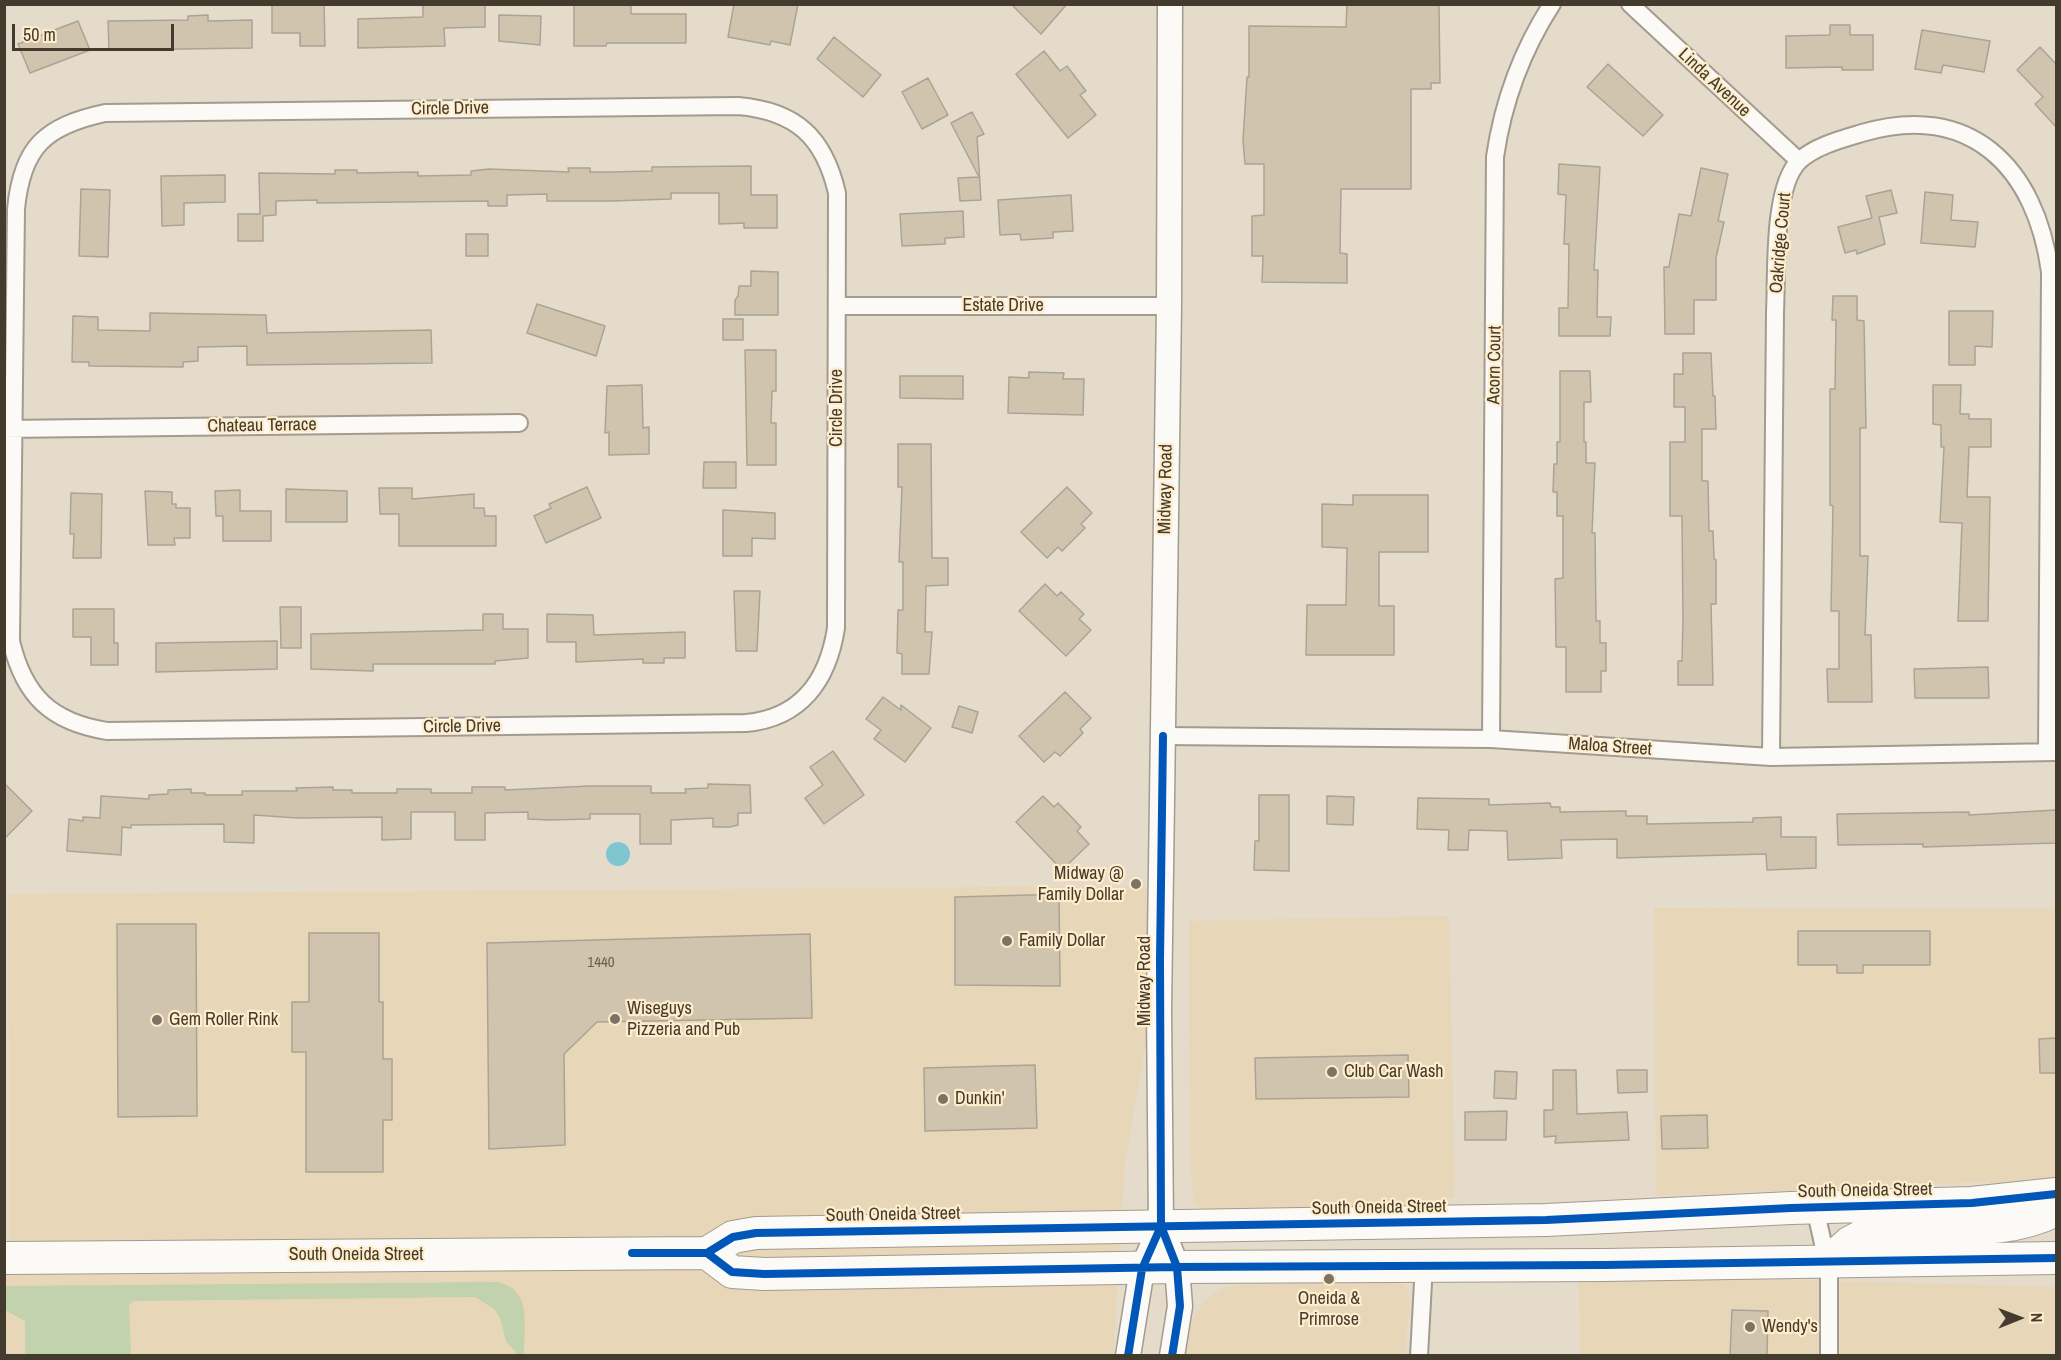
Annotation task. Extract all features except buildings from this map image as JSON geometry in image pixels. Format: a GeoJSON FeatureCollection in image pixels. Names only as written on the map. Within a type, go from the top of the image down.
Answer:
{"type":"FeatureCollection","features":[{"type":"Feature","properties":{"kind":"highway","name":"South Oneida Street"},"geometry":{"type":"LineString","coordinates":[[4,1258],[706,1253],[733,1237],[756,1233],[1546,1220],[1972,1203],[2056,1194]]}},
{"type":"Feature","properties":{"kind":"highway"},"geometry":{"type":"LineString","coordinates":[[1828,1262],[1849,1242],[1866,1234],[2003,1226],[2035,1219],[2056,1210]]}},
{"type":"Feature","properties":{"kind":"highway"},"geometry":{"type":"LineString","coordinates":[[706,1253],[732,1272],[749,1274],[2056,1258]]}},
{"type":"Feature","properties":{"kind":"main road","name":"Midway Road"},"geometry":{"type":"LineString","coordinates":[[1170,4],[1169,306],[1159,979],[1161,1226],[1178,1267],[1180,1306],[1172,1356]]}},
{"type":"Feature","properties":{"kind":"main road","name":"Midway Road"},"geometry":{"type":"LineString","coordinates":[[1128,1356],[1142,1269],[1161,1226]]}},
{"type":"Feature","properties":{"kind":"street","name":"Acorn Court"},"geometry":{"type":"LineString","coordinates":[[1491,738],[1495,157],[1510,89],[1522,56],[1552,4]]}},
{"type":"Feature","properties":{"kind":"street","name":"Linda Avenue"},"geometry":{"type":"LineString","coordinates":[[1630,4],[1799,161]]}},
{"type":"Feature","properties":{"kind":"street","name":"Circle Drive"},"geometry":{"type":"LineString","coordinates":[[738,106],[761,108],[782,116],[812,135],[824,151],[832,172],[837,193],[838,306],[836,628],[832,651],[815,686],[802,701],[785,713],[767,721],[106,731],[71,723],[52,712],[24,682],[11,641],[8,429],[16,209],[23,168],[31,153],[55,129],[78,119],[105,113],[738,106]]}},
{"type":"Feature","properties":{"kind":"street"},"geometry":{"type":"LineString","coordinates":[[1799,161],[1822,147],[1868,132],[1909,124],[1931,125],[1973,139],[1991,150],[2010,170],[2038,216],[2046,239],[2050,272],[2052,752]]}},
{"type":"Feature","properties":{"kind":"street","name":"Oakridge Court"},"geometry":{"type":"LineString","coordinates":[[1771,758],[1778,248],[1787,182],[1799,161]]}},
{"type":"Feature","properties":{"kind":"street","name":"Estate Drive"},"geometry":{"type":"LineString","coordinates":[[838,306],[1169,306]]}},
{"type":"Feature","properties":{"kind":"street","name":"Chateau Terrace"},"geometry":{"type":"LineString","coordinates":[[8,429],[519,423]]}},
{"type":"Feature","properties":{"kind":"street","name":"Maloa Street"},"geometry":{"type":"LineString","coordinates":[[1163,736],[1491,738],[1771,758],[2052,752]]}},
{"type":"Feature","properties":{"kind":"street"},"geometry":{"type":"LineString","coordinates":[[1815,1208],[1817,1224],[1828,1262],[1831,1292],[1829,1356]]}},
{"type":"Feature","properties":{"kind":"street"},"geometry":{"type":"LineString","coordinates":[[1419,1356],[1424,1264]]}},
{"type":"Feature","properties":{"kind":"shaded area"},"geometry":{"type":"Polygon","coordinates":[[[1143,886],[1167,921],[1125,1163],[1113,1355],[5,1355],[4,1257],[10,1256],[8,894],[1143,886]]]}},
{"type":"Feature","properties":{"kind":"shaded area"},"geometry":{"type":"Polygon","coordinates":[[[1654,908],[2056,909],[2056,1189],[1986,1182],[1656,1196],[1654,908]]]}},
{"type":"Feature","properties":{"kind":"shaded area"},"geometry":{"type":"Polygon","coordinates":[[[1449,916],[1455,1197],[1338,1215],[1213,1215],[1199,1207],[1194,1202],[1190,1152],[1189,921],[1449,916]]]}},
{"type":"Feature","properties":{"kind":"shaded area"},"geometry":{"type":"Polygon","coordinates":[[[1579,1274],[2056,1287],[2056,1355],[1580,1355],[1579,1274]]]}},
{"type":"Feature","properties":{"kind":"shaded area"},"geometry":{"type":"Polygon","coordinates":[[[1392,1276],[1406,1286],[1410,1299],[1405,1355],[1186,1356],[1192,1319],[1206,1299],[1224,1288],[1253,1283],[1392,1276]]]}},
{"type":"Feature","properties":{"kind":"green space"},"geometry":{"type":"Polygon","coordinates":[[[497,1282],[516,1292],[521,1301],[525,1321],[524,1355],[518,1355],[506,1341],[500,1318],[494,1309],[475,1297],[133,1301],[129,1305],[131,1356],[25,1355],[25,1321],[5,1310],[5,1286],[497,1282]]]}},
{"type":"Feature","properties":{"kind":"water"},"geometry":{"type":"Polygon","coordinates":[[[618,842],[623,843],[629,849],[629,859],[623,865],[618,866],[613,865],[607,859],[606,854],[607,849],[613,843],[618,842]]]}},
{"type":"Feature","properties":{"kind":"cycle path"},"geometry":{"type":"LineString","coordinates":[[1163,736],[1160,959],[1161,1226],[1177,1267],[1180,1306],[1172,1356]]}},
{"type":"Feature","properties":{"kind":"cycle path"},"geometry":{"type":"LineString","coordinates":[[632,1253],[707,1253],[733,1237],[756,1233],[1546,1220],[1791,1208],[1972,1203],[2056,1194]]}},
{"type":"Feature","properties":{"kind":"cycle path"},"geometry":{"type":"LineString","coordinates":[[1128,1356],[1142,1269],[1161,1226]]}},
{"type":"Feature","properties":{"kind":"cycle path"},"geometry":{"type":"LineString","coordinates":[[707,1253],[732,1272],[764,1274],[1177,1267],[1604,1265],[2056,1258]]}},
{"type":"Feature","properties":{"kind":"place","name":"Midway @ Family Dollar"},"geometry":{"type":"Point","coordinates":[1136,884]}},
{"type":"Feature","properties":{"kind":"place","name":"Family Dollar"},"geometry":{"type":"Point","coordinates":[1007,941]}},
{"type":"Feature","properties":{"kind":"place","name":"Wiseguys Pizzeria and Pub"},"geometry":{"type":"Point","coordinates":[615,1019]}},
{"type":"Feature","properties":{"kind":"place","name":"Gem Roller Rink"},"geometry":{"type":"Point","coordinates":[157,1020]}},
{"type":"Feature","properties":{"kind":"place","name":"Club Car Wash"},"geometry":{"type":"Point","coordinates":[1332,1072]}},
{"type":"Feature","properties":{"kind":"place","name":"Dunkin'"},"geometry":{"type":"Point","coordinates":[943,1099]}},
{"type":"Feature","properties":{"kind":"place","name":"Oneida & Primrose"},"geometry":{"type":"Point","coordinates":[1329,1279]}},
{"type":"Feature","properties":{"kind":"place","name":"Wendy's"},"geometry":{"type":"Point","coordinates":[1750,1327]}}]}
